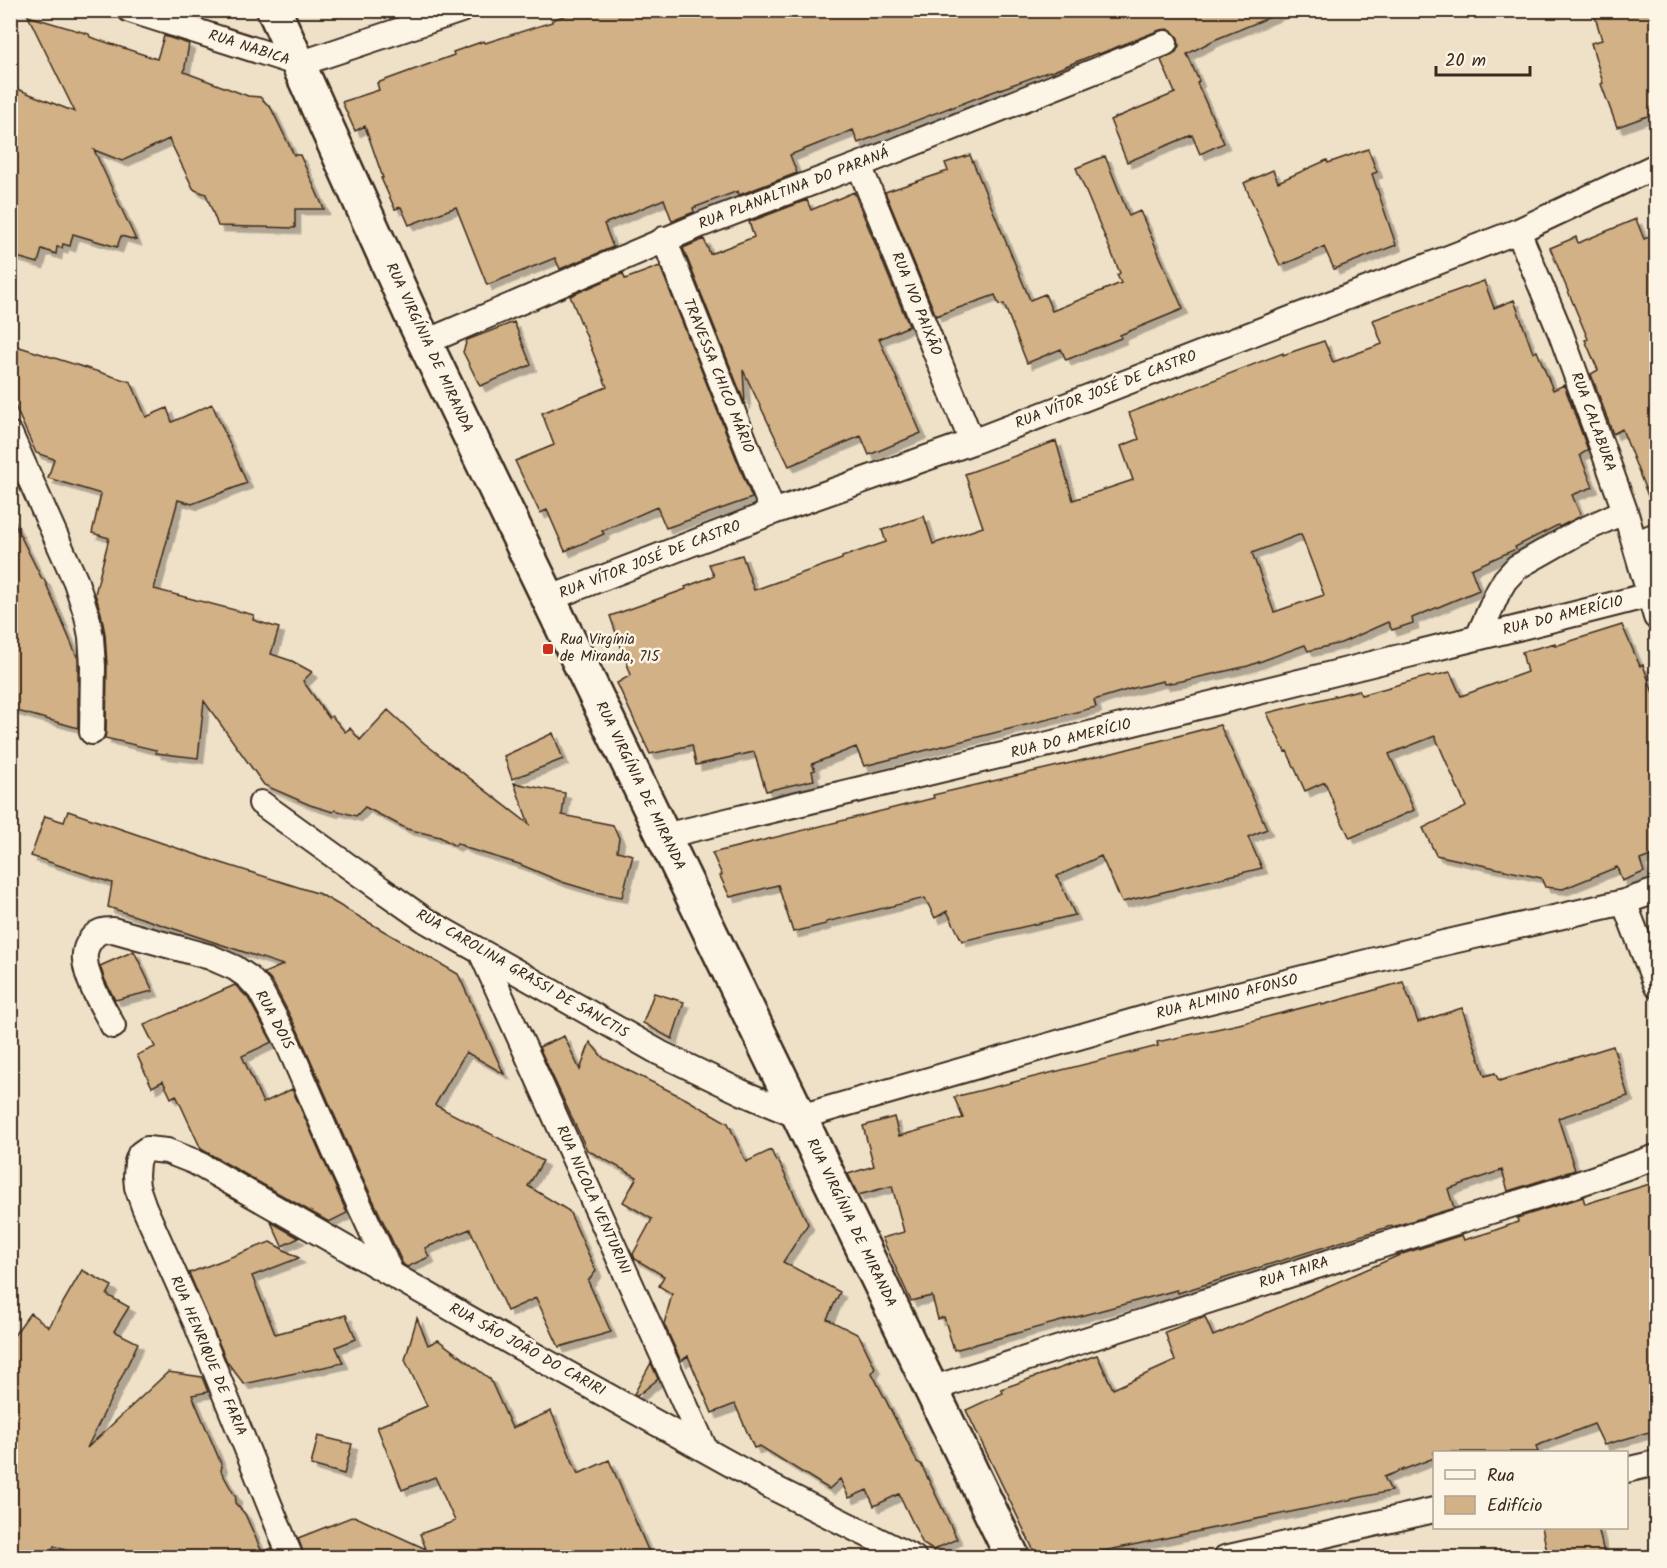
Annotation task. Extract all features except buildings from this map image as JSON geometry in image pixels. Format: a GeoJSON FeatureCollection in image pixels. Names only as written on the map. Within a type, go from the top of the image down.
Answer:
{"type":"FeatureCollection","features":[{"type":"Feature","properties":{"kind":"street","name":"RUA NABICA"},"geometry":{"type":"LineString","coordinates":[[130,10],[299,64]]}},
{"type":"Feature","properties":{"kind":"street","name":"RUA VIRGÍNIA DE MIRANDA"},"geometry":{"type":"LineString","coordinates":[[274,10],[410,312],[1013,1557]]}},
{"type":"Feature","properties":{"kind":"street"},"geometry":{"type":"LineString","coordinates":[[299,64],[461,10]]}},
{"type":"Feature","properties":{"kind":"street","name":"RUA PLANALTINA DO PARANÁ"},"geometry":{"type":"LineString","coordinates":[[426,342],[664,239],[859,165],[1166,43]]}},
{"type":"Feature","properties":{"kind":"street","name":"RUA IVO PAIXÃO"},"geometry":{"type":"LineString","coordinates":[[859,165],[972,442]]}},
{"type":"Feature","properties":{"kind":"street","name":"RUA VÍTOR JOSÉ DE CASTRO"},"geometry":{"type":"LineString","coordinates":[[548,599],[773,512],[972,442],[1518,231],[1656,166]]}},
{"type":"Feature","properties":{"kind":"street","name":"RUA CALABURA"},"geometry":{"type":"LineString","coordinates":[[1518,231],[1561,334],[1625,511],[1646,540],[1653,606]]}},
{"type":"Feature","properties":{"kind":"street","name":"TRAVESSA CHICO MÁRIO"},"geometry":{"type":"LineString","coordinates":[[664,239],[773,512]]}},
{"type":"Feature","properties":{"kind":"street"},"geometry":{"type":"LineString","coordinates":[[10,434],[42,501],[76,582],[87,616],[93,666],[92,732]]}},
{"type":"Feature","properties":{"kind":"street","name":"RUA DO AMERÍCIO"},"geometry":{"type":"LineString","coordinates":[[1478,637],[1498,592],[1517,567],[1577,533],[1625,511]]}},
{"type":"Feature","properties":{"kind":"street","name":"RUA DO AMERÍCIO"},"geometry":{"type":"LineString","coordinates":[[664,836],[1004,756],[1478,637],[1569,616],[1653,606]]}},
{"type":"Feature","properties":{"kind":"street","name":"RUA CAROLINA GRASSI DE SANCTIS"},"geometry":{"type":"LineString","coordinates":[[261,802],[425,920],[660,1053],[800,1117]]}},
{"type":"Feature","properties":{"kind":"street","name":"RUA ALMINO AFONSO"},"geometry":{"type":"LineString","coordinates":[[800,1117],[1162,1013],[1435,945],[1624,902],[1656,891]]}},
{"type":"Feature","properties":{"kind":"street"},"geometry":{"type":"LineString","coordinates":[[1624,902],[1656,985]]}},
{"type":"Feature","properties":{"kind":"street","name":"RUA DOIS"},"geometry":{"type":"LineString","coordinates":[[113,1026],[96,994],[85,961],[85,952],[89,943],[98,932],[113,930],[210,957],[235,968],[248,977],[260,990],[285,1037],[391,1273]]}},
{"type":"Feature","properties":{"kind":"street","name":"RUA NICOLA VENTURINI"},"geometry":{"type":"LineString","coordinates":[[481,952],[705,1449]]}},
{"type":"Feature","properties":{"kind":"street","name":"RUA SÃO JOÃO DO CARIRI"},"geometry":{"type":"LineString","coordinates":[[140,1154],[147,1149],[167,1151],[195,1162],[514,1344],[772,1487],[914,1557]]}},
{"type":"Feature","properties":{"kind":"street","name":"RUA HENRIQUE DE FARIA"},"geometry":{"type":"LineString","coordinates":[[140,1154],[136,1176],[144,1207],[196,1323],[291,1557]]}},
{"type":"Feature","properties":{"kind":"street","name":"RUA TAIRA"},"geometry":{"type":"LineString","coordinates":[[931,1389],[1433,1228],[1569,1187],[1656,1157]]}},
{"type":"Feature","properties":{"kind":"street"},"geometry":{"type":"LineString","coordinates":[[1628,1470],[1656,1463]]}},
{"type":"Feature","properties":{"kind":"street"},"geometry":{"type":"LineString","coordinates":[[1225,1557],[1433,1510]]}},
{"type":"Feature","properties":{"kind":"place","name":"Rua Virgínia de Miranda, 715"},"geometry":{"type":"Point","coordinates":[548,649]}}]}
